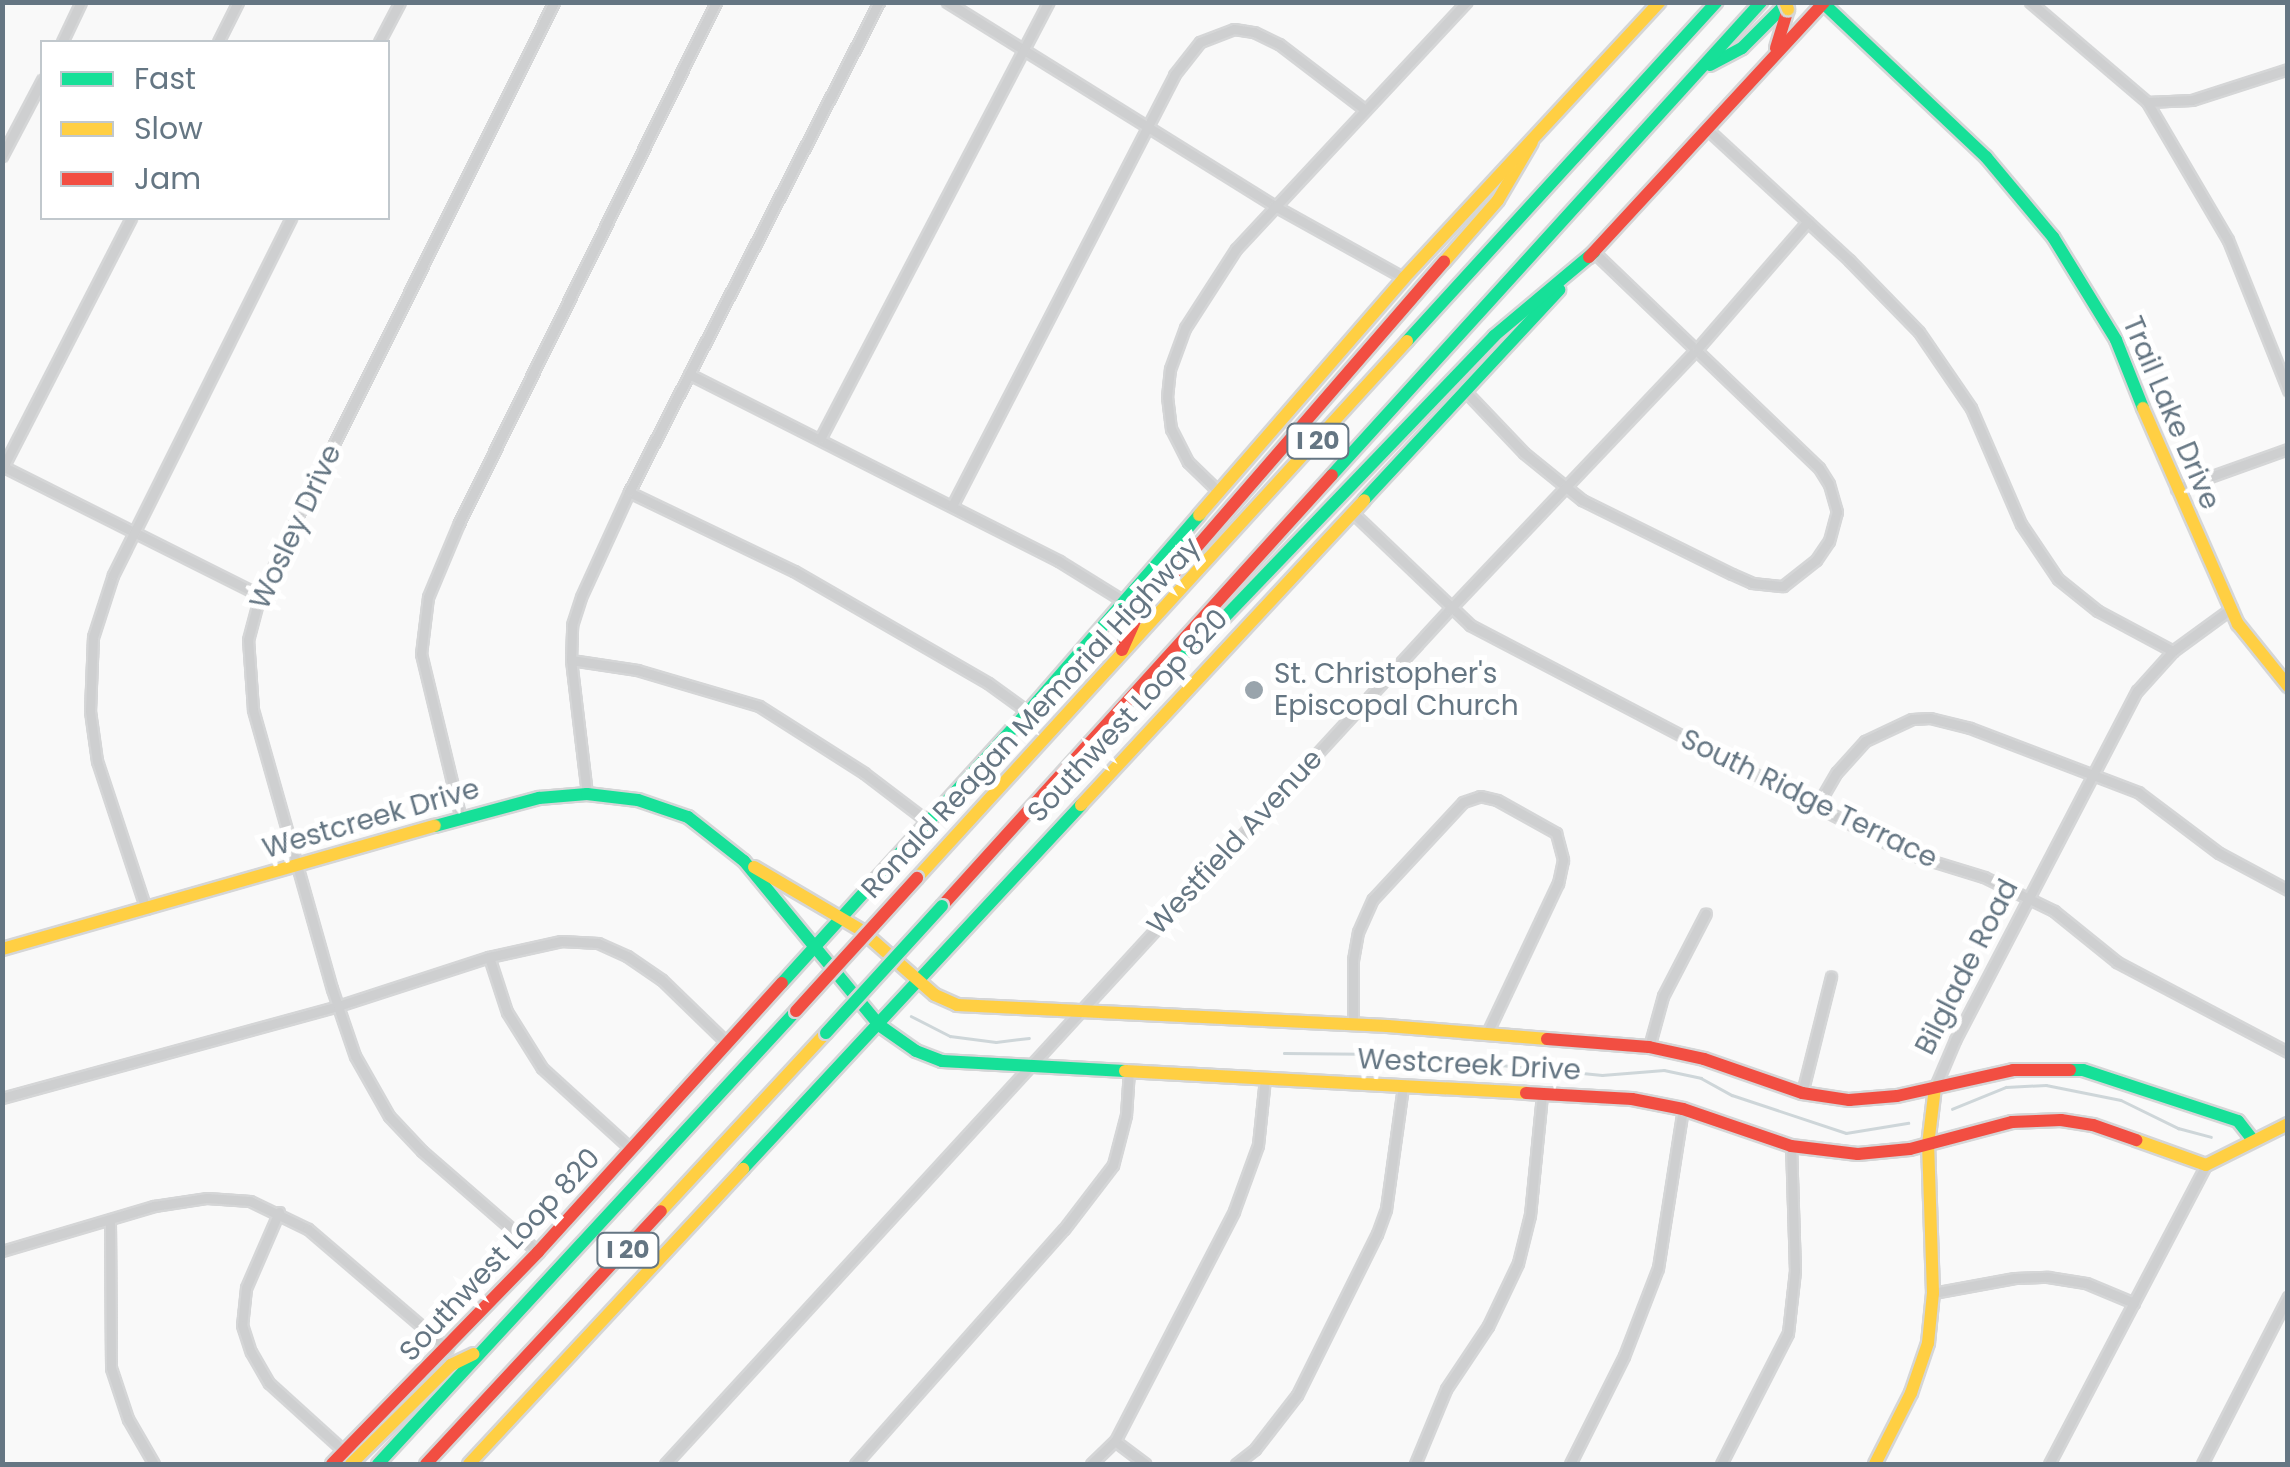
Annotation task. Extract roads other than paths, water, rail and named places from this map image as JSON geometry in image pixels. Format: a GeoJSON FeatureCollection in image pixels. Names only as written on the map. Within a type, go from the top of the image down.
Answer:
{"type":"FeatureCollection","features":[{"type":"Feature","properties":{"kind":"main road","name":"Southwest Loop 820"},"geometry":{"type":"LineString","coordinates":[[332,1464],[348,1458],[538,1252],[1028,712],[1404,278],[1660,2]]}},
{"type":"Feature","properties":{"kind":"main road","name":"Ronald Reagan Memorial Highway"},"geometry":{"type":"LineString","coordinates":[[378,1464],[1117,662],[1717,2]]}},
{"type":"Feature","properties":{"kind":"main road","name":"Ronald Reagan Memorial Highway"},"geometry":{"type":"LineString","coordinates":[[426,1464],[942,906],[1761,2]]}},
{"type":"Feature","properties":{"kind":"main road","name":"Southwest Loop 820"},"geometry":{"type":"LineString","coordinates":[[469,1464],[1823,3]]}},
{"type":"Feature","properties":{"kind":"main road","name":"Trail Lake Drive"},"geometry":{"type":"LineString","coordinates":[[1823,3],[1986,157],[2053,237],[2116,340],[2176,489],[2238,624],[2288,686]]}},
{"type":"Feature","properties":{"kind":"main road"},"geometry":{"type":"LineString","coordinates":[[1697,73],[1742,48],[1787,5]]}},
{"type":"Feature","properties":{"kind":"main road"},"geometry":{"type":"LineString","coordinates":[[1770,59],[1787,5]]}},
{"type":"Feature","properties":{"kind":"main road"},"geometry":{"type":"LineString","coordinates":[[1117,662],[1136,616],[1488,212],[1532,142]]}},
{"type":"Feature","properties":{"kind":"main road"},"geometry":{"type":"LineString","coordinates":[[1165,660],[1198,644],[1494,336],[1594,252]]}},
{"type":"Feature","properties":{"kind":"main road","name":"Westcreek Drive"},"geometry":{"type":"LineString","coordinates":[[2,949],[461,818],[539,798],[587,794],[638,800],[688,817],[744,860],[887,949],[918,980],[957,1004],[1487,1033],[1649,1047],[1704,1059],[1802,1092],[1862,1100],[2014,1070],[2083,1070],[2238,1121],[2253,1140]]}},
{"type":"Feature","properties":{"kind":"main road","name":"Westcreek Drive"},"geometry":{"type":"LineString","coordinates":[[744,860],[879,1025],[916,1051],[942,1061],[1632,1099],[1683,1109],[1791,1146],[1858,1154],[1928,1145],[2012,1122],[2061,1120],[2094,1125],[2206,1165]]}},
{"type":"Feature","properties":{"kind":"main road","name":"Bilglade Road"},"geometry":{"type":"LineString","coordinates":[[1875,1464],[1921,1369],[1933,1292],[1928,1145],[1935,1086]]}},
{"type":"Feature","properties":{"kind":"main road"},"geometry":{"type":"LineString","coordinates":[[2206,1165],[2288,1124]]}},
{"type":"Feature","properties":{"kind":"main road"},"geometry":{"type":"LineString","coordinates":[[348,1458],[451,1366],[488,1346]]}},
{"type":"Feature","properties":{"kind":"street"},"geometry":{"type":"LineString","coordinates":[[63,40],[81,2]]}},
{"type":"Feature","properties":{"kind":"street"},"geometry":{"type":"LineString","coordinates":[[219,40],[238,2]]}},
{"type":"Feature","properties":{"kind":"street"},"geometry":{"type":"LineString","coordinates":[[381,40],[400,2]]}},
{"type":"Feature","properties":{"kind":"street","name":"Wosley Drive"},"geometry":{"type":"LineString","coordinates":[[538,1252],[422,1151],[389,1116],[356,1056],[338,1006],[249,681],[248,640],[260,595],[554,2]]}},
{"type":"Feature","properties":{"kind":"street"},"geometry":{"type":"LineString","coordinates":[[461,818],[422,654],[428,596],[467,505],[716,2]]}},
{"type":"Feature","properties":{"kind":"street"},"geometry":{"type":"LineString","coordinates":[[587,794],[571,660],[572,624],[581,597],[629,492],[879,2]]}},
{"type":"Feature","properties":{"kind":"street"},"geometry":{"type":"LineString","coordinates":[[947,2],[1024,46],[1274,205],[1404,278]]}},
{"type":"Feature","properties":{"kind":"street"},"geometry":{"type":"LineString","coordinates":[[820,440],[1048,2]]}},
{"type":"Feature","properties":{"kind":"street"},"geometry":{"type":"LineString","coordinates":[[1218,491],[1202,480],[1178,448],[1166,397],[1170,369],[1185,328],[1216,277],[1274,205],[1466,2]]}},
{"type":"Feature","properties":{"kind":"street"},"geometry":{"type":"LineString","coordinates":[[2030,2],[2147,102],[2228,240],[2288,390]]}},
{"type":"Feature","properties":{"kind":"street"},"geometry":{"type":"LineString","coordinates":[[952,506],[1186,56],[1208,37],[1234,29],[1254,32],[1279,44],[1364,109]]}},
{"type":"Feature","properties":{"kind":"street"},"geometry":{"type":"LineString","coordinates":[[2147,102],[2192,100],[2288,68]]}},
{"type":"Feature","properties":{"kind":"street"},"geometry":{"type":"LineString","coordinates":[[2,156],[40,84]]}},
{"type":"Feature","properties":{"kind":"street"},"geometry":{"type":"LineString","coordinates":[[1706,128],[1883,294],[1948,370],[1988,438],[2021,524],[2058,579],[2098,611],[2173,651]]}},
{"type":"Feature","properties":{"kind":"street"},"geometry":{"type":"LineString","coordinates":[[130,220],[3,468],[260,595]]}},
{"type":"Feature","properties":{"kind":"street"},"geometry":{"type":"LineString","coordinates":[[146,909],[97,760],[90,711],[93,637],[104,598],[134,532],[290,220]]}},
{"type":"Feature","properties":{"kind":"street","name":"Westfield Avenue"},"geometry":{"type":"LineString","coordinates":[[664,1464],[1449,610],[1698,348],[1807,222]]}},
{"type":"Feature","properties":{"kind":"street"},"geometry":{"type":"LineString","coordinates":[[1466,392],[1566,489],[1752,583],[1783,586],[1816,560],[1835,526],[1837,512],[1829,484],[1698,348],[1594,252]]}},
{"type":"Feature","properties":{"kind":"street"},"geometry":{"type":"LineString","coordinates":[[689,374],[1059,560],[1122,600]]}},
{"type":"Feature","properties":{"kind":"street"},"geometry":{"type":"LineString","coordinates":[[2176,489],[2288,449]]}},
{"type":"Feature","properties":{"kind":"street"},"geometry":{"type":"LineString","coordinates":[[629,492],[794,571],[988,683],[1028,712]]}},
{"type":"Feature","properties":{"kind":"street","name":"South Ridge Terrace"},"geometry":{"type":"LineString","coordinates":[[1352,513],[1449,610],[1470,625],[1906,853],[1984,877],[2030,898],[2072,922],[2117,962],[2288,1052]]}},
{"type":"Feature","properties":{"kind":"street","name":"Bilglade Road"},"geometry":{"type":"LineString","coordinates":[[1935,1086],[2137,691],[2173,651],[2232,608]]}},
{"type":"Feature","properties":{"kind":"street"},"geometry":{"type":"LineString","coordinates":[[571,660],[637,670],[759,706],[864,773],[927,822]]}},
{"type":"Feature","properties":{"kind":"street"},"geometry":{"type":"LineString","coordinates":[[1817,806],[1837,772],[1865,742],[1912,719],[1930,718],[1970,728],[2138,792],[2219,853],[2288,890]]}},
{"type":"Feature","properties":{"kind":"street"},"geometry":{"type":"LineString","coordinates":[[1353,1026],[1353,960],[1358,932],[1373,900],[1408,857],[1463,802],[1480,796],[1533,819],[1556,834],[1563,860],[1558,884],[1487,1033]]}},
{"type":"Feature","properties":{"kind":"street"},"geometry":{"type":"LineString","coordinates":[[1649,1047],[1663,996],[1706,912]]}},
{"type":"Feature","properties":{"kind":"street"},"geometry":{"type":"LineString","coordinates":[[2,1098],[338,1006],[489,957],[561,941],[598,943],[662,980],[727,1042]]}},
{"type":"Feature","properties":{"kind":"street"},"geometry":{"type":"LineString","coordinates":[[489,957],[507,1012],[542,1068],[631,1148]]}},
{"type":"Feature","properties":{"kind":"street"},"geometry":{"type":"LineString","coordinates":[[1802,1092],[1831,976]]}},
{"type":"Feature","properties":{"kind":"street"},"geometry":{"type":"LineString","coordinates":[[855,1464],[1064,1230],[1113,1165],[1126,1115],[1128,1070]]}},
{"type":"Feature","properties":{"kind":"street"},"geometry":{"type":"LineString","coordinates":[[1091,1464],[1115,1442],[1234,1211],[1258,1145],[1265,1078]]}},
{"type":"Feature","properties":{"kind":"street"},"geometry":{"type":"LineString","coordinates":[[1236,1464],[1256,1449],[1297,1395],[1377,1234],[1386,1209],[1403,1086]]}},
{"type":"Feature","properties":{"kind":"street"},"geometry":{"type":"LineString","coordinates":[[1415,1464],[1446,1389],[1488,1326],[1518,1263],[1530,1215],[1542,1094]]}},
{"type":"Feature","properties":{"kind":"street"},"geometry":{"type":"LineString","coordinates":[[1570,1464],[1624,1356],[1658,1268],[1683,1109]]}},
{"type":"Feature","properties":{"kind":"street"},"geometry":{"type":"LineString","coordinates":[[1721,1464],[1788,1334],[1795,1272],[1791,1146]]}},
{"type":"Feature","properties":{"kind":"street"},"geometry":{"type":"LineString","coordinates":[[2049,1464],[2206,1165]]}},
{"type":"Feature","properties":{"kind":"street"},"geometry":{"type":"LineString","coordinates":[[2,1251],[154,1206],[208,1198],[250,1202],[278,1212],[329,1245],[448,1349]]}},
{"type":"Feature","properties":{"kind":"street"},"geometry":{"type":"LineString","coordinates":[[278,1212],[246,1288],[242,1325],[251,1352],[269,1383],[348,1458]]}},
{"type":"Feature","properties":{"kind":"street"},"geometry":{"type":"LineString","coordinates":[[110,1222],[112,1368],[128,1420],[154,1464]]}},
{"type":"Feature","properties":{"kind":"street"},"geometry":{"type":"LineString","coordinates":[[1933,1292],[2014,1278],[2048,1277],[2086,1283],[2134,1303]]}},
{"type":"Feature","properties":{"kind":"street"},"geometry":{"type":"LineString","coordinates":[[2202,1464],[2288,1296]]}},
{"type":"Feature","properties":{"kind":"street"},"geometry":{"type":"LineString","coordinates":[[1115,1442],[1145,1464]]}},
{"type":"Feature","properties":{"kind":"waterway"},"geometry":{"type":"LineString","coordinates":[[911,1016],[950,1036],[996,1042],[1029,1038]]}},
{"type":"Feature","properties":{"kind":"waterway"},"geometry":{"type":"LineString","coordinates":[[1284,1053],[1388,1054],[1602,1075],[1664,1070],[1701,1078],[1732,1095],[1846,1133],[1908,1123]]}},
{"type":"Feature","properties":{"kind":"waterway"},"geometry":{"type":"LineString","coordinates":[[1952,1109],[2006,1087],[2046,1085],[2121,1100],[2178,1128],[2211,1137]]}},
{"type":"Feature","properties":{"kind":"place","name":"St. Christopher's Episcopal Church"},"geometry":{"type":"Point","coordinates":[1254,690]}}]}
